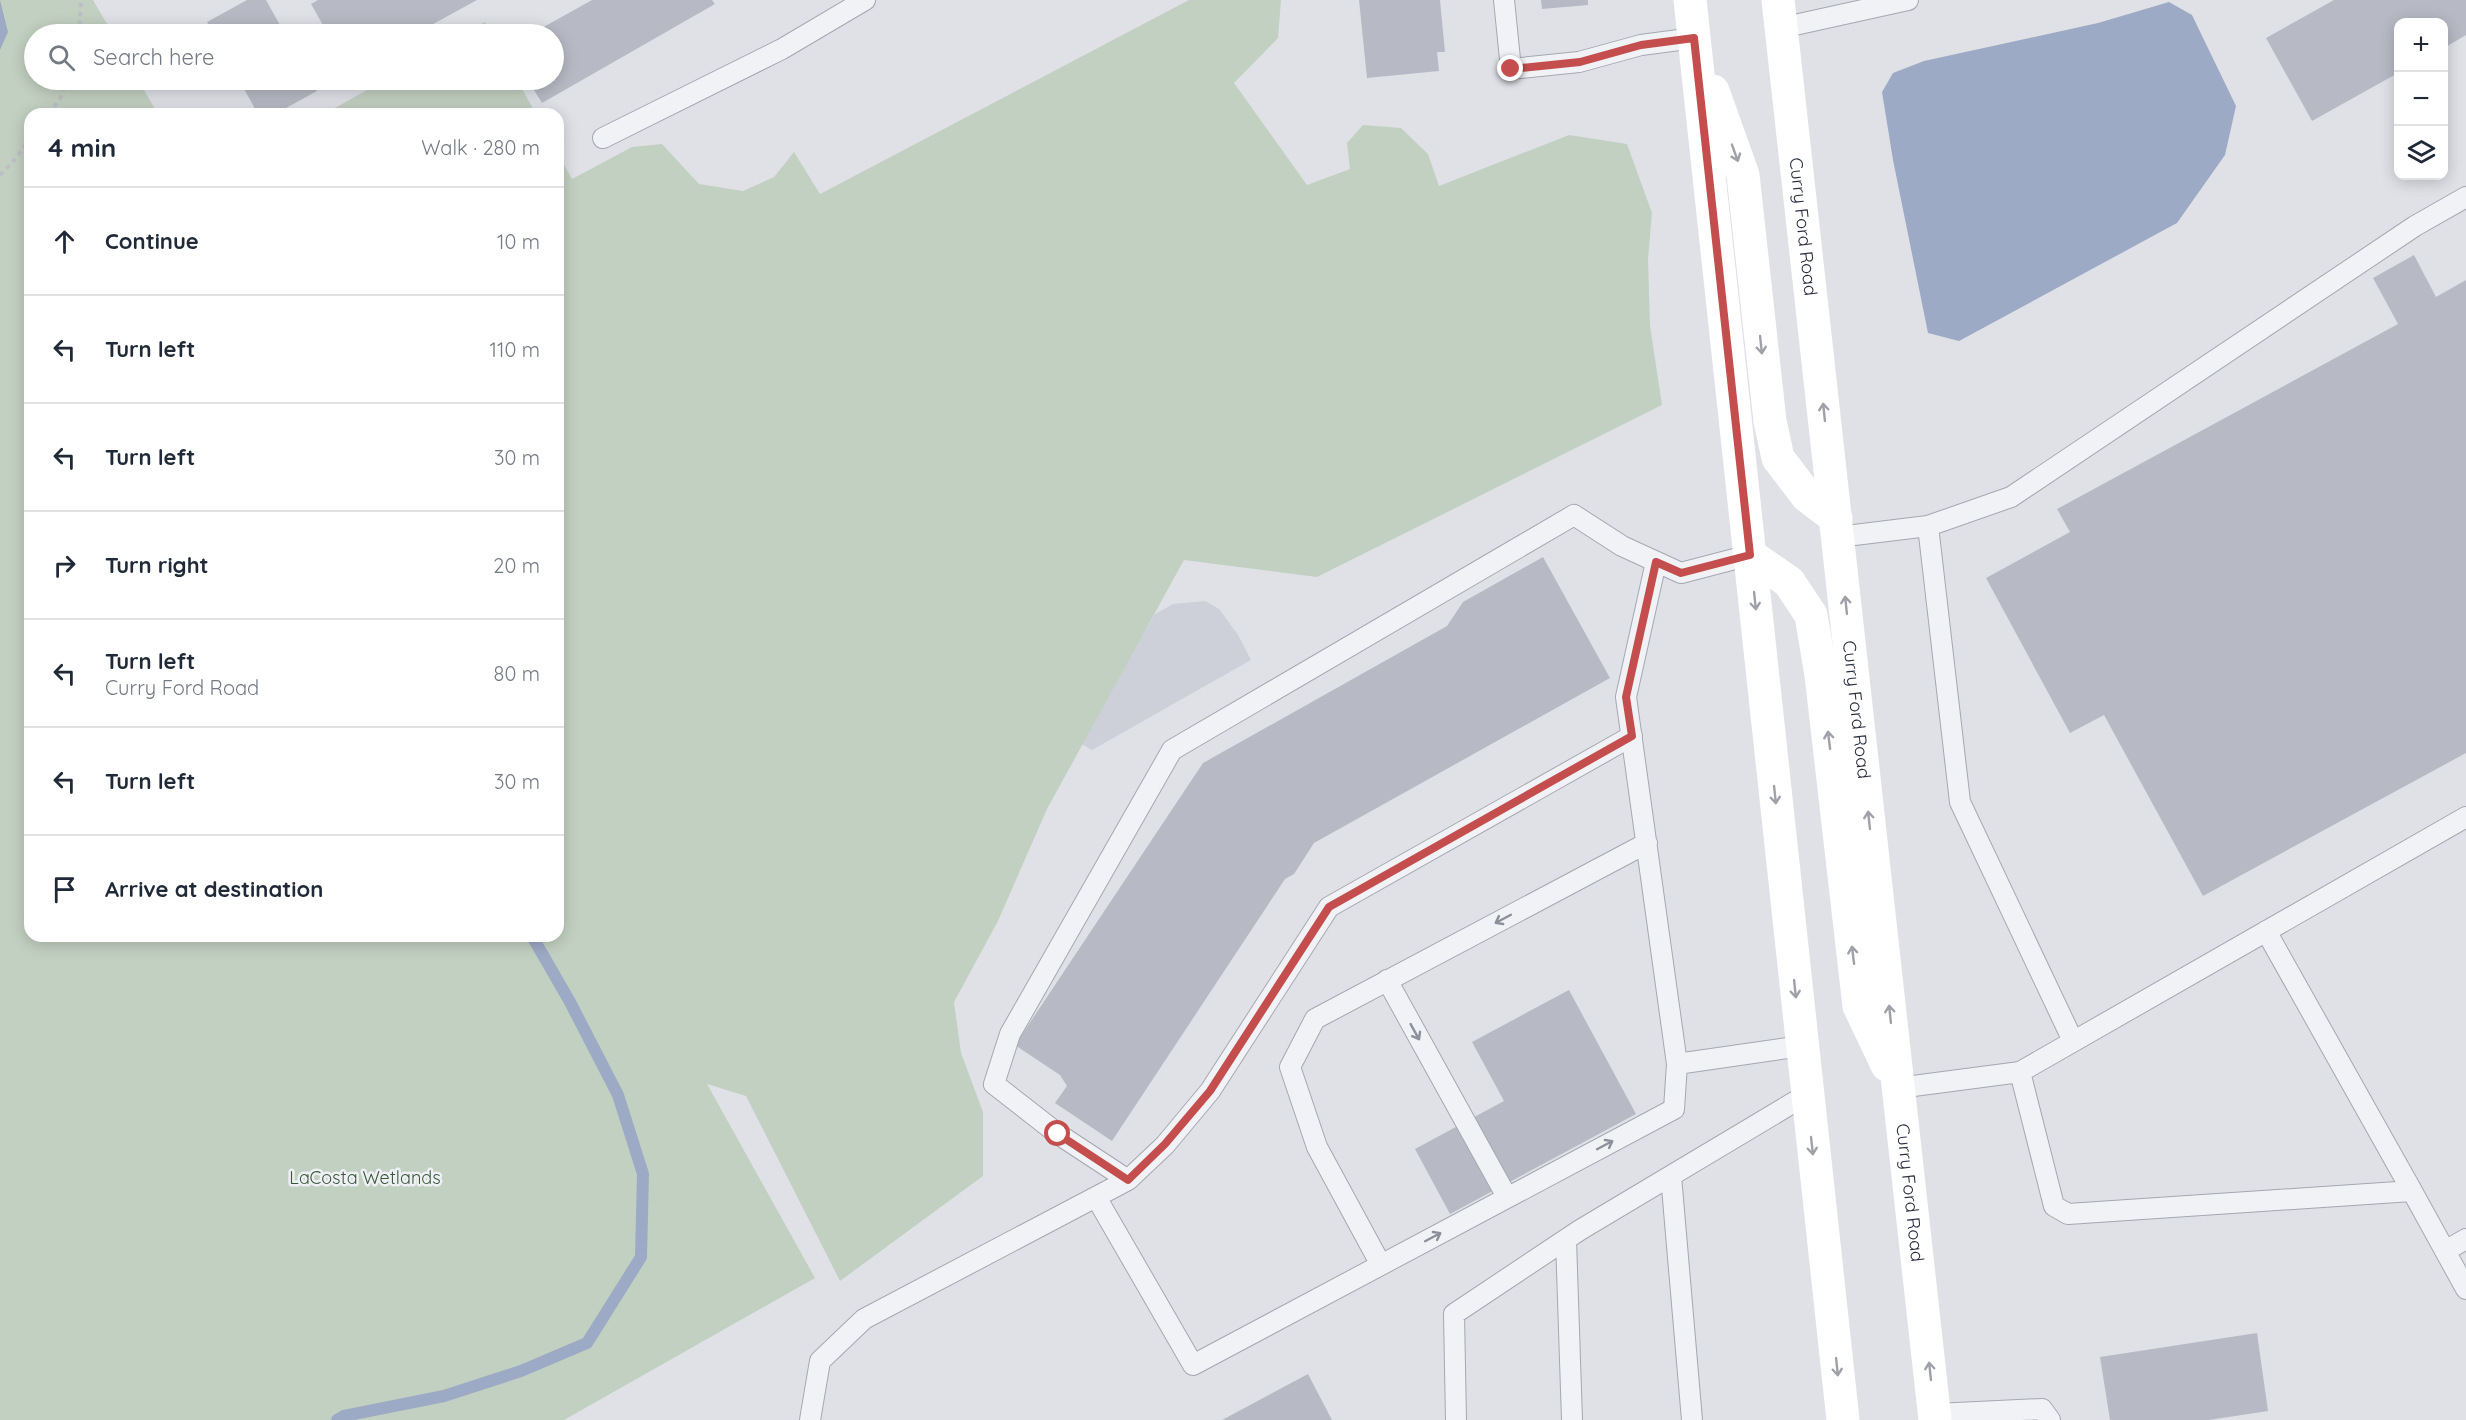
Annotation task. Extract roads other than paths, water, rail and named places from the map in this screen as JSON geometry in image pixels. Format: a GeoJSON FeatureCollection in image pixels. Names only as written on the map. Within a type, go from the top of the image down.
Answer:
{"type":"FeatureCollection","features":[{"type":"Feature","properties":{"kind":"main road"},"geometry":{"type":"LineString","coordinates":[[1690,0],[1806,1095],[1843,1420]]}},
{"type":"Feature","properties":{"kind":"main road","name":"Curry Ford Road"},"geometry":{"type":"LineString","coordinates":[[1779,14],[1935,1417]]}},
{"type":"Feature","properties":{"kind":"main road"},"geometry":{"type":"LineString","coordinates":[[1694,38],[1743,175],[1770,421],[1778,458],[1807,496],[1837,527]]}},
{"type":"Feature","properties":{"kind":"main road"},"geometry":{"type":"LineString","coordinates":[[1750,555],[1789,582],[1811,615],[1821,675],[1859,1006],[1898,1088]]}},
{"type":"Feature","properties":{"kind":"lane"},"geometry":{"type":"LineString","coordinates":[[603,138],[782,49],[865,0]]}},
{"type":"Feature","properties":{"kind":"lane"},"geometry":{"type":"LineString","coordinates":[[1504,0],[1511,69],[1580,62],[1641,45],[1694,38]]}},
{"type":"Feature","properties":{"kind":"lane"},"geometry":{"type":"LineString","coordinates":[[1779,14],[1908,0]]}},
{"type":"Feature","properties":{"kind":"lane"},"geometry":{"type":"LineString","coordinates":[[1837,527],[1928,526],[2011,497],[2415,226],[2466,197]]}},
{"type":"Feature","properties":{"kind":"lane"},"geometry":{"type":"LineString","coordinates":[[1128,1180],[1058,1134],[994,1084],[1010,1034],[1172,750],[1574,515],[1622,546],[1681,573],[1750,555]]}},
{"type":"Feature","properties":{"kind":"lane"},"geometry":{"type":"LineString","coordinates":[[1928,526],[1959,802],[2073,1041]]}},
{"type":"Feature","properties":{"kind":"lane"},"geometry":{"type":"LineString","coordinates":[[1096,1197],[1193,1365],[1674,1108],[1677,1064],[1626,697],[1656,562]]}},
{"type":"Feature","properties":{"kind":"lane"},"geometry":{"type":"LineString","coordinates":[[810,1420],[820,1361],[864,1319],[1128,1180],[1165,1144],[1210,1091],[1329,907],[1632,736]]}},
{"type":"Feature","properties":{"kind":"lane"},"geometry":{"type":"LineString","coordinates":[[1898,1088],[2020,1072],[2466,817]]}},
{"type":"Feature","properties":{"kind":"lane"},"geometry":{"type":"LineString","coordinates":[[1381,1265],[1317,1147],[1290,1068],[1315,1019],[1647,843]]}},
{"type":"Feature","properties":{"kind":"lane"},"geometry":{"type":"LineString","coordinates":[[2266,931],[2466,1289]]}},
{"type":"Feature","properties":{"kind":"lane"},"geometry":{"type":"LineString","coordinates":[[1384,982],[1507,1197]]}},
{"type":"Feature","properties":{"kind":"lane"},"geometry":{"type":"LineString","coordinates":[[1677,1064],[1801,1046]]}},
{"type":"Feature","properties":{"kind":"lane"},"geometry":{"type":"LineString","coordinates":[[2020,1072],[2054,1206],[2068,1214],[2412,1191]]}},
{"type":"Feature","properties":{"kind":"lane"},"geometry":{"type":"LineString","coordinates":[[1456,1420],[1454,1314],[1566,1240],[1806,1095]]}},
{"type":"Feature","properties":{"kind":"lane"},"geometry":{"type":"LineString","coordinates":[[1671,1176],[1692,1420]]}},
{"type":"Feature","properties":{"kind":"lane"},"geometry":{"type":"LineString","coordinates":[[2445,1251],[2466,1239]]}},
{"type":"Feature","properties":{"kind":"lane"},"geometry":{"type":"LineString","coordinates":[[1566,1240],[1572,1420]]}},
{"type":"Feature","properties":{"kind":"lane"},"geometry":{"type":"LineString","coordinates":[[1935,1417],[2042,1409],[2050,1420]]}},
{"type":"Feature","properties":{"kind":"water"},"geometry":{"type":"Polygon","coordinates":[[[0,0],[8,32],[0,50],[0,0]]]}},
{"type":"Feature","properties":{"kind":"water"},"geometry":{"type":"Polygon","coordinates":[[[2169,2],[2192,15],[2236,106],[2225,155],[2177,223],[1959,341],[1928,333],[1893,160],[1882,92],[1893,73],[1924,61],[2098,23],[2169,2]]]}},
{"type":"Feature","properties":{"kind":"waterway"},"geometry":{"type":"LineString","coordinates":[[337,1420],[344,1416],[444,1396],[521,1371],[587,1343],[641,1257],[643,1174],[618,1095],[570,1002],[535,942]]}},
{"type":"Feature","properties":{"kind":"park label","name":"LaCosta Wetlands"},"geometry":{"type":"Point","coordinates":[365,1178]}}]}
